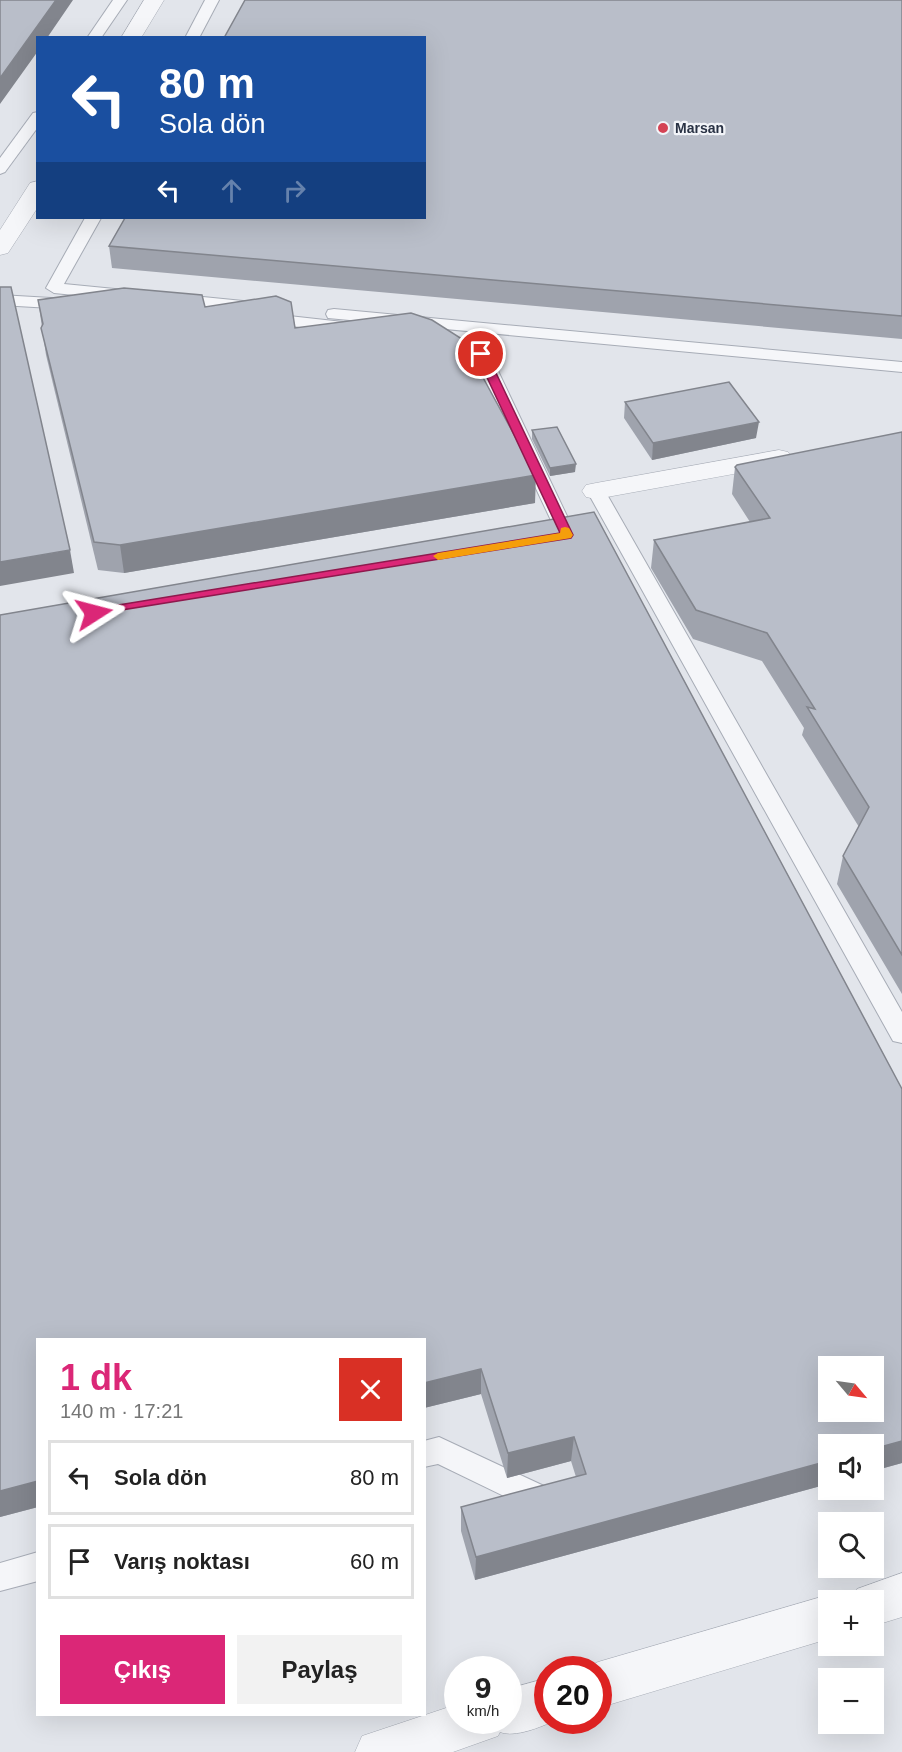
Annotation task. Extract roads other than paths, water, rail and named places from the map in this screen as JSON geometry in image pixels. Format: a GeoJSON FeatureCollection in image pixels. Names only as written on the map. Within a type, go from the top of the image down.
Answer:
{"type":"FeatureCollection","features":[{"type":"Feature","properties":{"kind":"street"},"geometry":{"type":"LineString","coordinates":[[132,36],[154,0]]}},
{"type":"Feature","properties":{"kind":"street"},"geometry":{"type":"LineString","coordinates":[[0,248],[36,191]]}},
{"type":"Feature","properties":{"kind":"street"},"geometry":{"type":"LineString","coordinates":[[596,491],[808,453]]}},
{"type":"Feature","properties":{"kind":"street"},"geometry":{"type":"LineString","coordinates":[[884,1601],[902,1595]]}},
{"type":"Feature","properties":{"kind":"street"},"geometry":{"type":"LineString","coordinates":[[612,1681],[818,1620]]}},
{"type":"Feature","properties":{"kind":"street"},"geometry":{"type":"LineString","coordinates":[[378,1752],[444,1732]]}},
{"type":"Feature","properties":{"kind":"lane"},"geometry":{"type":"LineString","coordinates":[[95,36],[120,0]]}},
{"type":"Feature","properties":{"kind":"lane"},"geometry":{"type":"LineString","coordinates":[[193,36],[212,0]]}},
{"type":"Feature","properties":{"kind":"lane"},"geometry":{"type":"LineString","coordinates":[[0,169],[36,119]]}},
{"type":"Feature","properties":{"kind":"lane"},"geometry":{"type":"LineString","coordinates":[[0,300],[135,302],[54,288],[92,219]]}},
{"type":"Feature","properties":{"kind":"lane"},"geometry":{"type":"LineString","coordinates":[[532,541],[567,535],[481,354],[429,337],[158,304],[902,367]]}},
{"type":"Feature","properties":{"kind":"lane"},"geometry":{"type":"LineString","coordinates":[[596,491],[902,1034]]}},
{"type":"Feature","properties":{"kind":"lane"},"geometry":{"type":"LineString","coordinates":[[426,1453],[439,1450],[549,1503]]}},
{"type":"Feature","properties":{"kind":"lane"},"geometry":{"type":"LineString","coordinates":[[0,1577],[36,1567]]}},
{"type":"Feature","properties":{"kind":"place","name":"Marsan"},"geometry":{"type":"Point","coordinates":[663,128]}}]}
